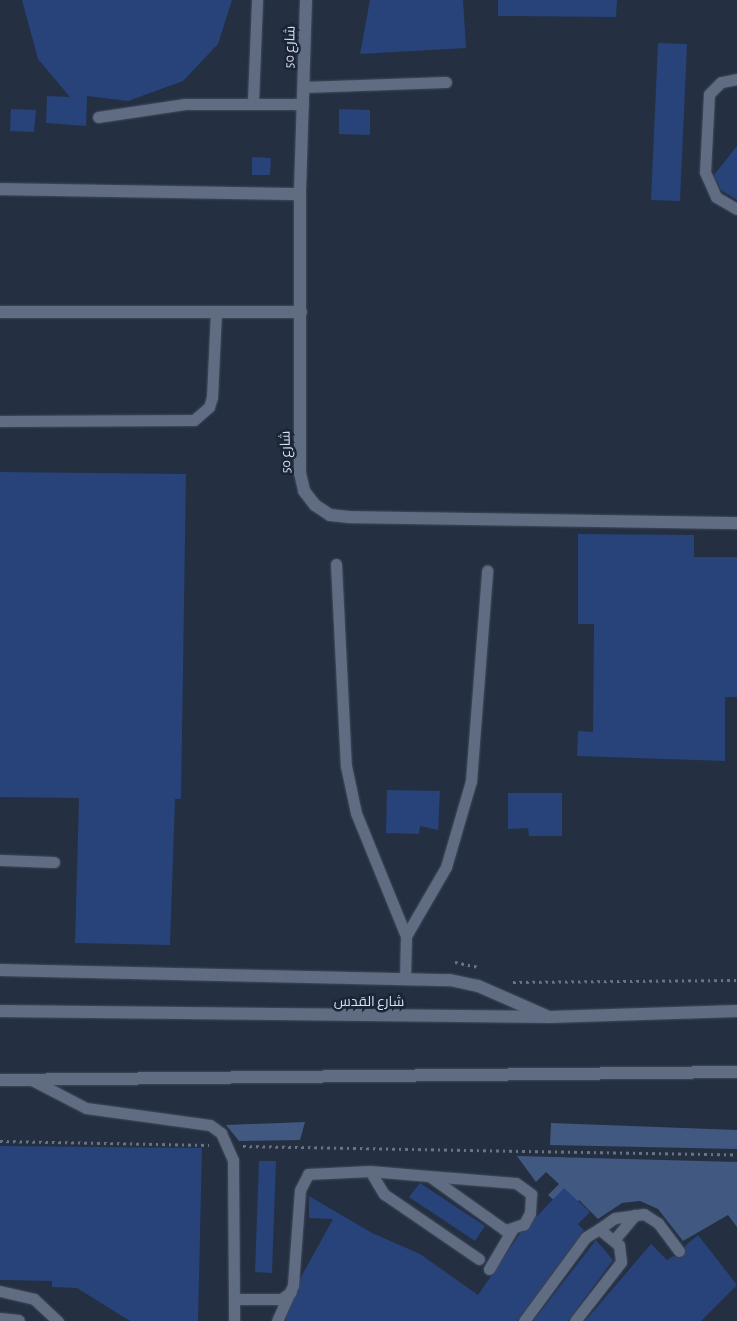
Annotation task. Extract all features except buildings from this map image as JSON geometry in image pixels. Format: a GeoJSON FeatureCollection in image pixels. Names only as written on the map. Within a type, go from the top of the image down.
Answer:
{"type":"FeatureCollection","features":[{"type":"Feature","properties":{"kind":"street","name":"شارع 50"},"geometry":{"type":"LineString","coordinates":[[306,0],[300,194],[300,473],[304,491],[314,506],[330,515],[737,523]]}},
{"type":"Feature","properties":{"kind":"street"},"geometry":{"type":"LineString","coordinates":[[0,190],[300,194]]}},
{"type":"Feature","properties":{"kind":"street"},"geometry":{"type":"LineString","coordinates":[[0,312],[301,312]]}},
{"type":"Feature","properties":{"kind":"street"},"geometry":{"type":"LineString","coordinates":[[0,970],[405,979],[478,986],[549,1018]]}},
{"type":"Feature","properties":{"kind":"street","name":"شارع القدس"},"geometry":{"type":"LineString","coordinates":[[0,1011],[549,1018],[737,1011]]}},
{"type":"Feature","properties":{"kind":"street"},"geometry":{"type":"LineString","coordinates":[[0,1080],[737,1072]]}},
{"type":"Feature","properties":{"kind":"street"},"geometry":{"type":"LineString","coordinates":[[0,1318],[19,1321]]}},
{"type":"Feature","properties":{"kind":"lane"},"geometry":{"type":"LineString","coordinates":[[253,101],[257,0]]}},
{"type":"Feature","properties":{"kind":"lane"},"geometry":{"type":"LineString","coordinates":[[737,79],[721,82],[710,94],[705,172],[716,197],[737,209]]}},
{"type":"Feature","properties":{"kind":"lane"},"geometry":{"type":"LineString","coordinates":[[303,87],[446,82]]}},
{"type":"Feature","properties":{"kind":"lane"},"geometry":{"type":"LineString","coordinates":[[98,118],[185,104],[253,101],[303,104]]}},
{"type":"Feature","properties":{"kind":"lane"},"geometry":{"type":"LineString","coordinates":[[0,420],[194,420],[209,406],[212,397],[216,312]]}},
{"type":"Feature","properties":{"kind":"lane"},"geometry":{"type":"LineString","coordinates":[[336,564],[351,792],[406,936],[405,979]]}},
{"type":"Feature","properties":{"kind":"lane"},"geometry":{"type":"LineString","coordinates":[[406,936],[446,866],[471,781],[487,572]]}},
{"type":"Feature","properties":{"kind":"lane"},"geometry":{"type":"LineString","coordinates":[[0,860],[54,862]]}},
{"type":"Feature","properties":{"kind":"lane"},"geometry":{"type":"LineString","coordinates":[[32,1080],[86,1108],[210,1125],[229,1145],[235,1299],[234,1321]]}},
{"type":"Feature","properties":{"kind":"lane"},"geometry":{"type":"LineString","coordinates":[[370,1171],[384,1194],[479,1259]]}},
{"type":"Feature","properties":{"kind":"lane"},"geometry":{"type":"LineString","coordinates":[[277,1321],[291,1292],[302,1181],[317,1172],[370,1171],[524,1187],[531,1194],[530,1213],[524,1224],[512,1230],[489,1269]]}},
{"type":"Feature","properties":{"kind":"lane"},"geometry":{"type":"LineString","coordinates":[[429,1176],[498,1227],[512,1230]]}},
{"type":"Feature","properties":{"kind":"lane"},"geometry":{"type":"LineString","coordinates":[[614,1240],[635,1215]]}},
{"type":"Feature","properties":{"kind":"lane"},"geometry":{"type":"LineString","coordinates":[[524,1321],[586,1237],[615,1218],[635,1215],[652,1217],[679,1251]]}},
{"type":"Feature","properties":{"kind":"lane"},"geometry":{"type":"LineString","coordinates":[[575,1321],[621,1262],[622,1252],[614,1240],[599,1229]]}},
{"type":"Feature","properties":{"kind":"lane"},"geometry":{"type":"LineString","coordinates":[[0,1290],[34,1299],[58,1321]]}},
{"type":"Feature","properties":{"kind":"lane"},"geometry":{"type":"LineString","coordinates":[[235,1299],[281,1298],[291,1292]]}},
{"type":"Feature","properties":{"kind":"path"},"geometry":{"type":"LineString","coordinates":[[452,962],[470,964],[488,973]]}},
{"type":"Feature","properties":{"kind":"path"},"geometry":{"type":"LineString","coordinates":[[504,981],[737,980]]}},
{"type":"Feature","properties":{"kind":"path"},"geometry":{"type":"LineString","coordinates":[[0,1141],[737,1155]]}},
{"type":"Feature","properties":{"kind":"shaded area"},"geometry":{"type":"Polygon","coordinates":[[[305,1122],[300,1140],[239,1141],[226,1125],[305,1122]]]}},
{"type":"Feature","properties":{"kind":"shaded area"},"geometry":{"type":"Polygon","coordinates":[[[551,1123],[737,1130],[737,1149],[550,1145],[551,1123]]]}},
{"type":"Feature","properties":{"kind":"shaded area"},"geometry":{"type":"Polygon","coordinates":[[[517,1156],[737,1162],[737,1227],[728,1215],[683,1241],[658,1209],[640,1201],[622,1203],[598,1219],[579,1200],[568,1213],[548,1195],[559,1184],[546,1172],[536,1182],[517,1156]]]}}]}
